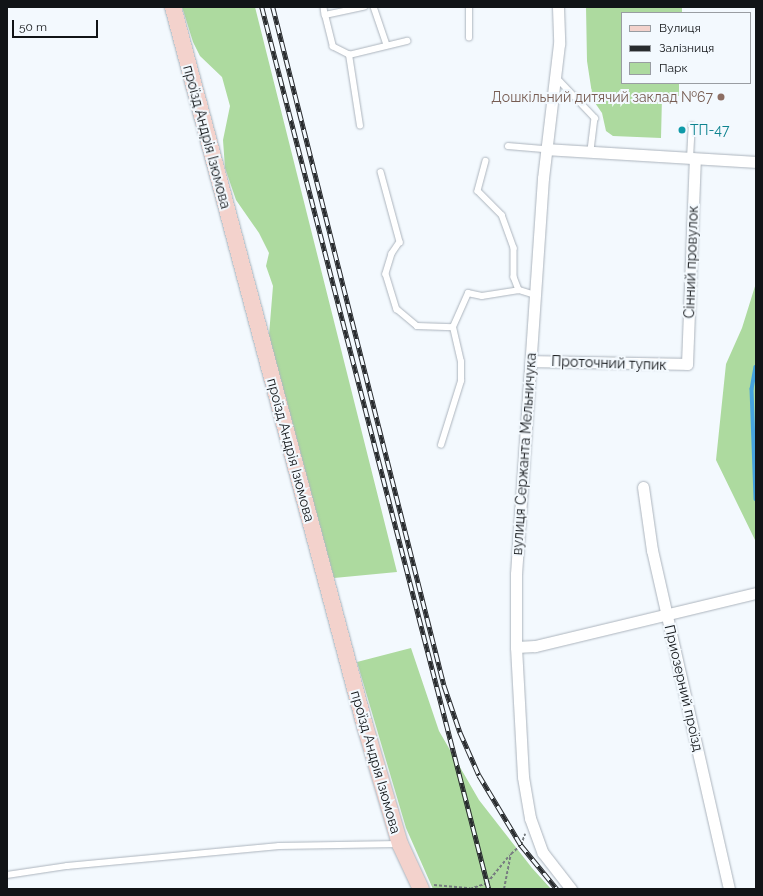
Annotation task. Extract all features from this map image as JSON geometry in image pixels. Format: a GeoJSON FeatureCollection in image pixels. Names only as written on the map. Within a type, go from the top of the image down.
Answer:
{"type":"FeatureCollection","features":[{"type":"Feature","properties":{"kind":"street","name":"проїзд Андрія Ізюмова"},"geometry":{"type":"LineString","coordinates":[[173,7],[365,726],[400,844],[418,884]]}},
{"type":"Feature","properties":{"kind":"street","name":"вулиця Сержанта Мельничука"},"geometry":{"type":"LineString","coordinates":[[558,7],[559,44],[546,149],[516,574],[516,647],[523,777],[530,818],[543,853],[571,889]]}},
{"type":"Feature","properties":{"kind":"street"},"geometry":{"type":"LineString","coordinates":[[546,149],[756,162]]}},
{"type":"Feature","properties":{"kind":"street","name":"Сінний провулок"},"geometry":{"type":"LineString","coordinates":[[687,364],[693,159]]}},
{"type":"Feature","properties":{"kind":"street","name":"Проточний тупик"},"geometry":{"type":"LineString","coordinates":[[531,361],[687,364]]}},
{"type":"Feature","properties":{"kind":"street","name":"Приозерний проїзд"},"geometry":{"type":"LineString","coordinates":[[642,487],[652,550],[729,889]]}},
{"type":"Feature","properties":{"kind":"street"},"geometry":{"type":"LineString","coordinates":[[516,647],[535,646],[756,593]]}},
{"type":"Feature","properties":{"kind":"lane"},"geometry":{"type":"LineString","coordinates":[[324,7],[332,47],[349,55],[407,41]]}},
{"type":"Feature","properties":{"kind":"lane"},"geometry":{"type":"LineString","coordinates":[[325,15],[364,7]]}},
{"type":"Feature","properties":{"kind":"lane"},"geometry":{"type":"LineString","coordinates":[[374,7],[387,45]]}},
{"type":"Feature","properties":{"kind":"lane"},"geometry":{"type":"LineString","coordinates":[[469,7],[469,38]]}},
{"type":"Feature","properties":{"kind":"lane"},"geometry":{"type":"LineString","coordinates":[[349,55],[360,126]]}},
{"type":"Feature","properties":{"kind":"lane"},"geometry":{"type":"LineString","coordinates":[[555,76],[595,118],[591,151]]}},
{"type":"Feature","properties":{"kind":"lane"},"geometry":{"type":"LineString","coordinates":[[692,126],[693,159]]}},
{"type":"Feature","properties":{"kind":"lane"},"geometry":{"type":"LineString","coordinates":[[508,146],[546,149]]}},
{"type":"Feature","properties":{"kind":"lane"},"geometry":{"type":"LineString","coordinates":[[486,161],[478,191],[502,216],[514,248],[514,277],[518,290]]}},
{"type":"Feature","properties":{"kind":"lane"},"geometry":{"type":"LineString","coordinates":[[381,172],[400,242],[392,254],[386,274],[397,309],[417,326],[453,327]]}},
{"type":"Feature","properties":{"kind":"lane"},"geometry":{"type":"LineString","coordinates":[[441,445],[461,381],[461,362],[453,327],[468,293],[482,296],[518,290],[535,295]]}},
{"type":"Feature","properties":{"kind":"lane"},"geometry":{"type":"LineString","coordinates":[[7,875],[67,866],[280,846],[400,844]]}},
{"type":"Feature","properties":{"kind":"path"},"geometry":{"type":"LineString","coordinates":[[418,884],[470,889],[487,883],[521,844],[530,818]]}},
{"type":"Feature","properties":{"kind":"path"},"geometry":{"type":"LineString","coordinates":[[504,889],[511,854]]}},
{"type":"Feature","properties":{"kind":"green space"},"geometry":{"type":"Polygon","coordinates":[[[182,7],[255,7],[397,572],[334,578],[269,335],[273,286],[266,266],[269,253],[259,233],[236,200],[225,168],[223,140],[230,106],[222,77],[200,56],[193,42],[182,7]]]}},
{"type":"Feature","properties":{"kind":"green space"},"geometry":{"type":"Polygon","coordinates":[[[586,7],[682,7],[682,12],[621,12],[621,84],[679,84],[679,96],[662,97],[661,138],[613,136],[606,131],[602,113],[593,100],[587,61],[586,7]]]}},
{"type":"Feature","properties":{"kind":"green space"},"geometry":{"type":"Polygon","coordinates":[[[756,283],[756,542],[716,460],[726,364],[742,328],[756,283]]]}},
{"type":"Feature","properties":{"kind":"green space"},"geometry":{"type":"Polygon","coordinates":[[[411,648],[439,731],[479,800],[532,868],[551,889],[433,889],[406,828],[357,662],[411,648]]]}},
{"type":"Feature","properties":{"kind":"waterway"},"geometry":{"type":"LineString","coordinates":[[756,367],[752,389],[756,499]]}},
{"type":"Feature","properties":{"kind":"railway"},"geometry":{"type":"LineString","coordinates":[[262,7],[489,889]]}},
{"type":"Feature","properties":{"kind":"railway"},"geometry":{"type":"LineString","coordinates":[[273,7],[444,685],[460,732],[479,775],[521,845],[557,889]]}},
{"type":"Feature","properties":{"kind":"place","name":"Дошкільний дитячий заклад №67"},"geometry":{"type":"Point","coordinates":[721,97]}},
{"type":"Feature","properties":{"kind":"place","name":"ТП-47"},"geometry":{"type":"Point","coordinates":[682,130]}}]}
